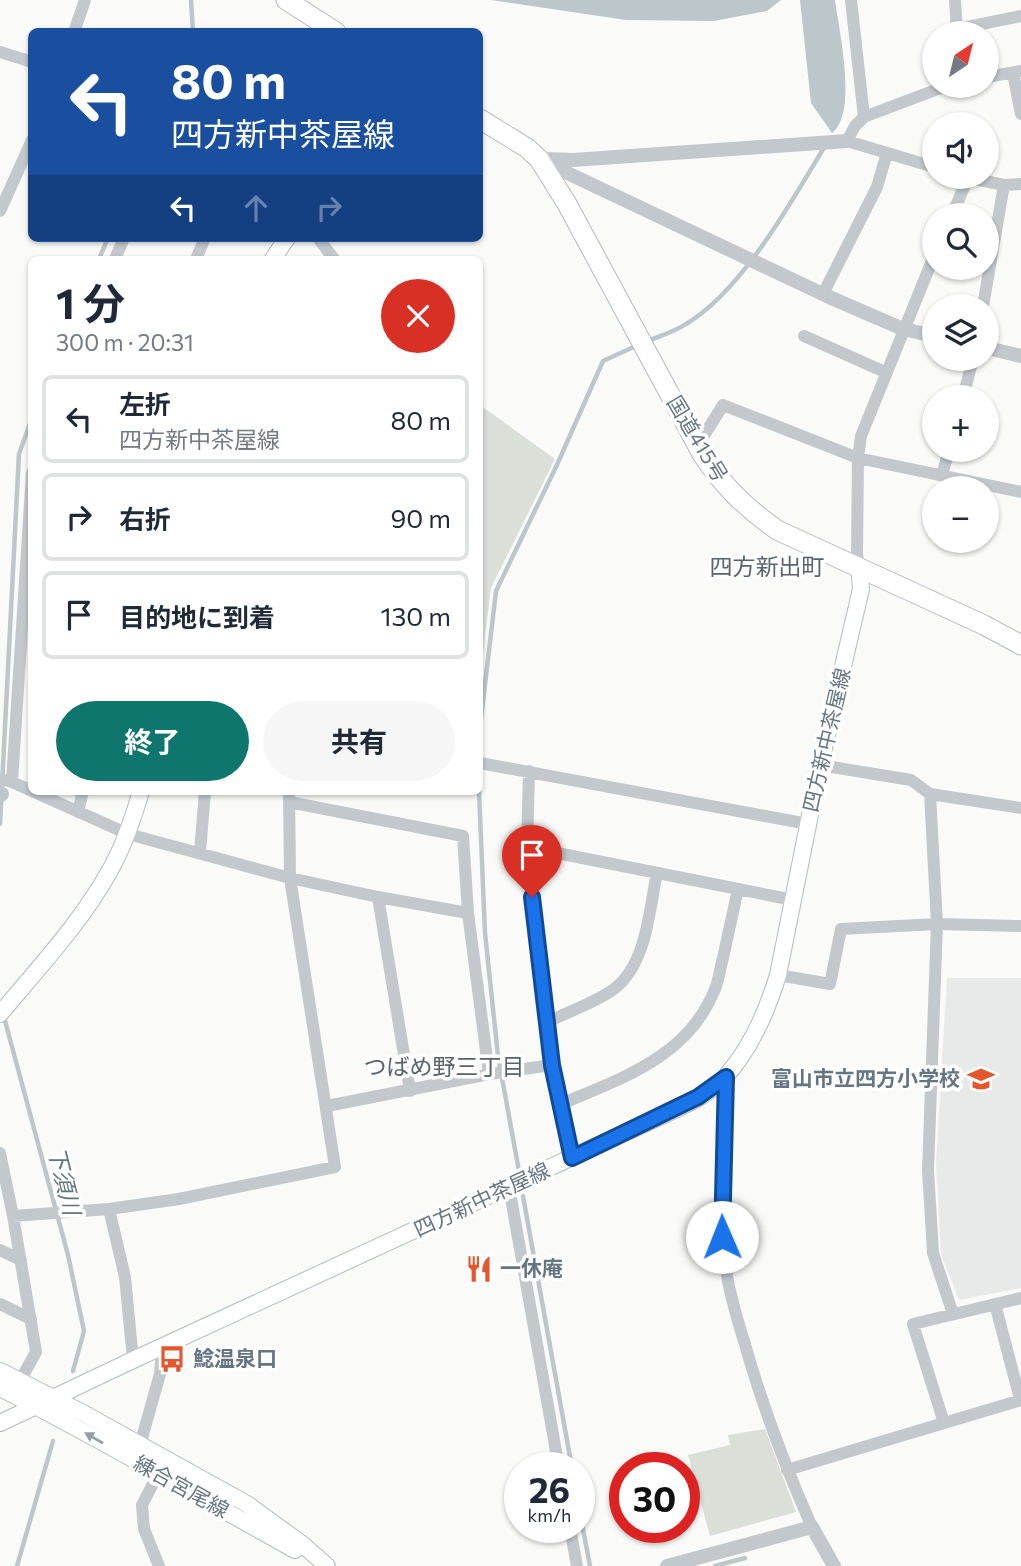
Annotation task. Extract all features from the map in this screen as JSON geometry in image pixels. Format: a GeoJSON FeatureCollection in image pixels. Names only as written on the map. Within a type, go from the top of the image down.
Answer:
{"type":"FeatureCollection","features":[{"type":"Feature","properties":{"kind":"highway"},"geometry":{"type":"LineString","coordinates":[[286,0],[330,28]]}},
{"type":"Feature","properties":{"kind":"highway","name":"国道415号"},"geometry":{"type":"LineString","coordinates":[[483,121],[527,148],[539,159],[567,204],[698,444],[729,491],[751,512],[777,530],[859,566],[1021,645]]}},
{"type":"Feature","properties":{"kind":"main road","name":"四方新中茶屋線"},"geometry":{"type":"LineString","coordinates":[[0,1423],[572,1158],[698,1097],[726,1077],[757,1030],[778,975],[820,765],[860,589],[859,566]]}},
{"type":"Feature","properties":{"kind":"main road"},"geometry":{"type":"LineString","coordinates":[[0,1014],[66,935],[96,894],[128,834],[140,795]]}},
{"type":"Feature","properties":{"kind":"main road"},"geometry":{"type":"LineString","coordinates":[[0,1371],[53,1399]]}},
{"type":"Feature","properties":{"kind":"main road"},"geometry":{"type":"LineString","coordinates":[[0,1388],[37,1406]]}},
{"type":"Feature","properties":{"kind":"main road","name":"練合宮尾線"},"geometry":{"type":"LineString","coordinates":[[53,1399],[247,1504],[302,1544],[326,1566]]}},
{"type":"Feature","properties":{"kind":"main road","name":"練合宮尾線"},"geometry":{"type":"LineString","coordinates":[[37,1406],[326,1566]]}},
{"type":"Feature","properties":{"kind":"street"},"geometry":{"type":"LineString","coordinates":[[76,28],[85,0]]}},
{"type":"Feature","properties":{"kind":"street"},"geometry":{"type":"LineString","coordinates":[[851,0],[864,117]]}},
{"type":"Feature","properties":{"kind":"street"},"geometry":{"type":"LineString","coordinates":[[955,0],[956,21]]}},
{"type":"Feature","properties":{"kind":"street"},"geometry":{"type":"LineString","coordinates":[[999,21],[1021,16]]}},
{"type":"Feature","properties":{"kind":"street"},"geometry":{"type":"LineString","coordinates":[[0,52],[28,61]]}},
{"type":"Feature","properties":{"kind":"street"},"geometry":{"type":"LineString","coordinates":[[999,74],[1017,72],[1021,114]]}},
{"type":"Feature","properties":{"kind":"street"},"geometry":{"type":"LineString","coordinates":[[842,142],[864,117],[922,95]]}},
{"type":"Feature","properties":{"kind":"street"},"geometry":{"type":"LineString","coordinates":[[539,159],[573,160],[842,142],[922,163]]}},
{"type":"Feature","properties":{"kind":"street"},"geometry":{"type":"LineString","coordinates":[[0,211],[28,149]]}},
{"type":"Feature","properties":{"kind":"street"},"geometry":{"type":"LineString","coordinates":[[823,294],[877,187],[887,153]]}},
{"type":"Feature","properties":{"kind":"street"},"geometry":{"type":"LineString","coordinates":[[539,159],[823,294],[903,329],[922,333]]}},
{"type":"Feature","properties":{"kind":"street"},"geometry":{"type":"LineString","coordinates":[[999,184],[1021,184]]}},
{"type":"Feature","properties":{"kind":"street"},"geometry":{"type":"LineString","coordinates":[[985,294],[1004,185]]}},
{"type":"Feature","properties":{"kind":"street"},"geometry":{"type":"LineString","coordinates":[[321,242],[332,256]]}},
{"type":"Feature","properties":{"kind":"street"},"geometry":{"type":"LineString","coordinates":[[859,566],[860,436],[924,280]]}},
{"type":"Feature","properties":{"kind":"street"},"geometry":{"type":"LineString","coordinates":[[804,336],[885,372]]}},
{"type":"Feature","properties":{"kind":"street"},"geometry":{"type":"LineString","coordinates":[[999,351],[1021,356]]}},
{"type":"Feature","properties":{"kind":"street"},"geometry":{"type":"LineString","coordinates":[[698,444],[723,405],[858,458],[1021,492]]}},
{"type":"Feature","properties":{"kind":"street"},"geometry":{"type":"LineString","coordinates":[[942,475],[946,462]]}},
{"type":"Feature","properties":{"kind":"street"},"geometry":{"type":"LineString","coordinates":[[28,589],[27,618],[6,781],[28,790]]}},
{"type":"Feature","properties":{"kind":"street"},"geometry":{"type":"LineString","coordinates":[[483,763],[808,824]]}},
{"type":"Feature","properties":{"kind":"street"},"geometry":{"type":"LineString","coordinates":[[820,765],[911,780],[930,793],[1021,808]]}},
{"type":"Feature","properties":{"kind":"street"},"geometry":{"type":"LineString","coordinates":[[529,771],[527,847],[545,1023],[559,1105],[572,1158]]}},
{"type":"Feature","properties":{"kind":"street"},"geometry":{"type":"LineString","coordinates":[[930,793],[937,924],[928,1170],[933,1253],[953,1314]]}},
{"type":"Feature","properties":{"kind":"street"},"geometry":{"type":"LineString","coordinates":[[39,795],[128,834],[290,878],[468,913]]}},
{"type":"Feature","properties":{"kind":"street"},"geometry":{"type":"LineString","coordinates":[[78,812],[82,795]]}},
{"type":"Feature","properties":{"kind":"street"},"geometry":{"type":"LineString","coordinates":[[200,852],[205,795]]}},
{"type":"Feature","properties":{"kind":"street"},"geometry":{"type":"LineString","coordinates":[[13,1216],[109,1209],[179,1199],[335,1167],[290,878],[289,796],[463,835],[468,913],[489,1074]]}},
{"type":"Feature","properties":{"kind":"street"},"geometry":{"type":"LineString","coordinates":[[527,847],[793,900]]}},
{"type":"Feature","properties":{"kind":"street"},"geometry":{"type":"LineString","coordinates":[[545,1023],[613,990],[634,967],[641,948],[657,873]]}},
{"type":"Feature","properties":{"kind":"street"},"geometry":{"type":"LineString","coordinates":[[559,1105],[644,1068],[667,1053],[688,1033],[716,988],[738,889]]}},
{"type":"Feature","properties":{"kind":"street"},"geometry":{"type":"LineString","coordinates":[[378,897],[410,1091]]}},
{"type":"Feature","properties":{"kind":"street"},"geometry":{"type":"LineString","coordinates":[[778,975],[830,985],[841,929],[937,924],[1021,926]]}},
{"type":"Feature","properties":{"kind":"street"},"geometry":{"type":"LineString","coordinates":[[327,1106],[489,1074],[552,1065]]}},
{"type":"Feature","properties":{"kind":"street"},"geometry":{"type":"LineString","coordinates":[[726,1077],[722,1192],[722,1237],[726,1272],[749,1359],[787,1471],[812,1527],[834,1566]]}},
{"type":"Feature","properties":{"kind":"street"},"geometry":{"type":"LineString","coordinates":[[0,1153],[36,1352],[20,1381]]}},
{"type":"Feature","properties":{"kind":"street"},"geometry":{"type":"LineString","coordinates":[[509,1188],[556,1452]]}},
{"type":"Feature","properties":{"kind":"street"},"geometry":{"type":"LineString","coordinates":[[109,1209],[125,1278],[133,1360]]}},
{"type":"Feature","properties":{"kind":"street"},"geometry":{"type":"LineString","coordinates":[[0,1250],[21,1260]]}},
{"type":"Feature","properties":{"kind":"street"},"geometry":{"type":"LineString","coordinates":[[944,1423],[913,1324],[1021,1298]]}},
{"type":"Feature","properties":{"kind":"street"},"geometry":{"type":"LineString","coordinates":[[0,1304],[31,1320]]}},
{"type":"Feature","properties":{"kind":"street"},"geometry":{"type":"LineString","coordinates":[[787,1471],[1021,1400],[995,1304]]}},
{"type":"Feature","properties":{"kind":"street"},"geometry":{"type":"LineString","coordinates":[[140,1445],[160,1374],[162,1347]]}},
{"type":"Feature","properties":{"kind":"street"},"geometry":{"type":"LineString","coordinates":[[158,1475],[142,1505],[144,1529],[159,1566]]}},
{"type":"Feature","properties":{"kind":"street"},"geometry":{"type":"LineString","coordinates":[[667,1566],[812,1527]]}},
{"type":"Feature","properties":{"kind":"street"},"geometry":{"type":"LineString","coordinates":[[573,1543],[577,1566]]}},
{"type":"Feature","properties":{"kind":"shaded area"},"geometry":{"type":"Polygon","coordinates":[[[491,0],[781,0],[767,11],[714,21],[626,20],[491,0]]]}},
{"type":"Feature","properties":{"kind":"shaded area"},"geometry":{"type":"Polygon","coordinates":[[[800,0],[835,0],[843,50],[845,90],[840,123],[832,133],[811,103],[800,0]]]}},
{"type":"Feature","properties":{"kind":"shaded area"},"geometry":{"type":"Polygon","coordinates":[[[483,407],[555,459],[491,588],[483,653],[483,407]]]}},
{"type":"Feature","properties":{"kind":"shaded area","name":"富山市立四方小学校"},"geometry":{"type":"Polygon","coordinates":[[[947,978],[1021,978],[1021,1288],[959,1300],[941,1254],[936,1161],[947,978]]]}},
{"type":"Feature","properties":{"kind":"shaded area"},"geometry":{"type":"Polygon","coordinates":[[[765,1429],[796,1512],[710,1536],[700,1499],[700,1452],[730,1445],[728,1435],[765,1429]]]}},
{"type":"Feature","properties":{"kind":"waterway","name":"下須川"},"geometry":{"type":"LineString","coordinates":[[191,0],[193,28]]}},
{"type":"Feature","properties":{"kind":"waterway"},"geometry":{"type":"LineString","coordinates":[[646,342],[686,324],[727,290],[764,244],[825,146]]}},
{"type":"Feature","properties":{"kind":"waterway","name":"下須川"},"geometry":{"type":"LineString","coordinates":[[100,256],[106,242]]}},
{"type":"Feature","properties":{"kind":"waterway"},"geometry":{"type":"LineString","coordinates":[[483,702],[496,591],[603,361],[638,345]]}},
{"type":"Feature","properties":{"kind":"waterway","name":"下須川"},"geometry":{"type":"LineString","coordinates":[[0,824],[19,454],[28,429]]}},
{"type":"Feature","properties":{"kind":"waterway"},"geometry":{"type":"LineString","coordinates":[[479,795],[485,933],[498,1056],[519,1171]]}},
{"type":"Feature","properties":{"kind":"waterway","name":"下須川"},"geometry":{"type":"LineString","coordinates":[[4,1017],[68,1255],[84,1331],[73,1371]]}},
{"type":"Feature","properties":{"kind":"waterway"},"geometry":{"type":"LineString","coordinates":[[523,1196],[569,1452]]}},
{"type":"Feature","properties":{"kind":"waterway","name":"下須川"},"geometry":{"type":"LineString","coordinates":[[17,1566],[53,1441]]}},
{"type":"Feature","properties":{"kind":"waterway"},"geometry":{"type":"LineString","coordinates":[[586,1543],[590,1566]]}},
{"type":"Feature","properties":{"kind":"waterway"},"geometry":{"type":"LineString","coordinates":[[715,1566],[745,1558]]}},
{"type":"Feature","properties":{"kind":"place","name":"富山市立四方小学校"},"geometry":{"type":"Point","coordinates":[981,1079]}},
{"type":"Feature","properties":{"kind":"place","name":"一休庵"},"geometry":{"type":"Point","coordinates":[479,1269]}},
{"type":"Feature","properties":{"kind":"place","name":"鯰温泉口"},"geometry":{"type":"Point","coordinates":[172,1359]}},
{"type":"Feature","properties":{"kind":"district","name":"四方新出町"},"geometry":{"type":"Point","coordinates":[767,567]}},
{"type":"Feature","properties":{"kind":"district","name":"つばめ野三丁目"},"geometry":{"type":"Point","coordinates":[444,1067]}},
{"type":"Feature","properties":{"kind":"route"},"geometry":{"type":"LineString","coordinates":[[532,897],[545,1023],[559,1105],[572,1158],[698,1097],[726,1077],[722,1237]]}}]}
